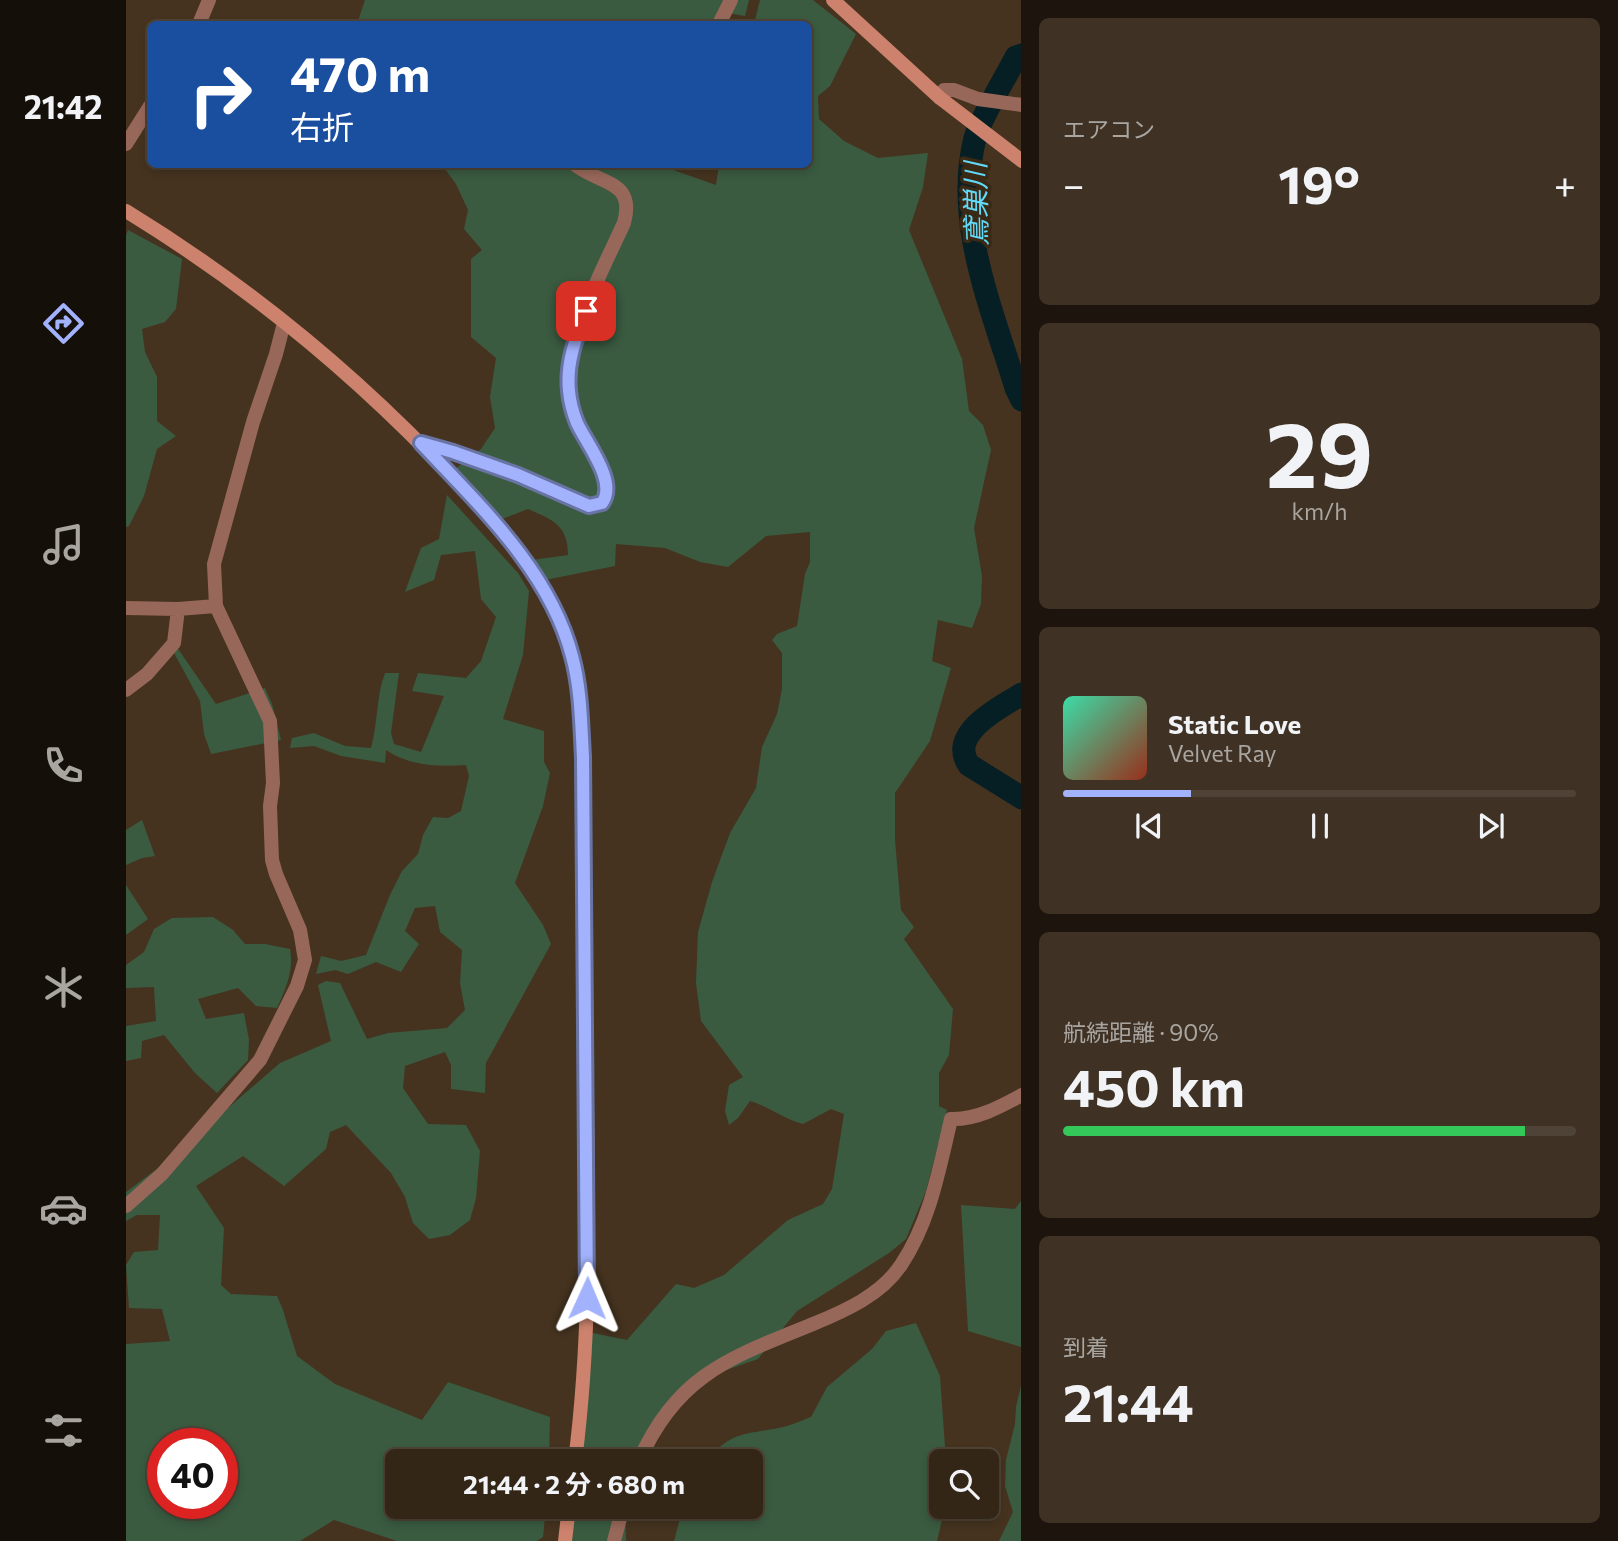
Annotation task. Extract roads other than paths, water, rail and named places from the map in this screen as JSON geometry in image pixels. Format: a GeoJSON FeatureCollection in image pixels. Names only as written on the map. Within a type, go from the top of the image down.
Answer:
{"type":"FeatureCollection","features":[{"type":"Feature","properties":{"kind":"street"},"geometry":{"type":"LineString","coordinates":[[200,21],[209,0]]}},
{"type":"Feature","properties":{"kind":"street"},"geometry":{"type":"LineString","coordinates":[[720,21],[731,0]]}},
{"type":"Feature","properties":{"kind":"street"},"geometry":{"type":"LineString","coordinates":[[833,0],[940,98],[1021,161]]}},
{"type":"Feature","properties":{"kind":"street"},"geometry":{"type":"LineString","coordinates":[[940,98],[944,90],[954,90],[978,99],[1021,105]]}},
{"type":"Feature","properties":{"kind":"street"},"geometry":{"type":"LineString","coordinates":[[126,144],[147,111]]}},
{"type":"Feature","properties":{"kind":"street"},"geometry":{"type":"LineString","coordinates":[[421,443],[518,475],[589,506],[598,505],[606,498],[604,474],[580,429],[572,407],[568,369],[578,333],[624,223],[627,209],[621,190],[582,168]]}},
{"type":"Feature","properties":{"kind":"street"},"geometry":{"type":"LineString","coordinates":[[126,211],[178,243],[284,323],[340,368],[421,443],[499,528],[534,574],[556,612],[572,654],[580,691],[583,757],[589,1224],[587,1323],[577,1449]]}},
{"type":"Feature","properties":{"kind":"street"},"geometry":{"type":"LineString","coordinates":[[126,1206],[162,1174],[260,1060],[297,986],[305,960],[300,930],[272,860],[270,806],[273,783],[270,721],[216,606],[214,564],[253,422],[284,323]]}},
{"type":"Feature","properties":{"kind":"street"},"geometry":{"type":"LineString","coordinates":[[126,607],[178,609],[216,606]]}},
{"type":"Feature","properties":{"kind":"street"},"geometry":{"type":"LineString","coordinates":[[126,690],[147,674],[174,643],[178,609]]}},
{"type":"Feature","properties":{"kind":"street"},"geometry":{"type":"LineString","coordinates":[[646,1449],[664,1415],[699,1378],[722,1363],[833,1316],[881,1288],[900,1267],[918,1236],[930,1205],[951,1119],[960,1120],[994,1110],[1021,1095]]}},
{"type":"Feature","properties":{"kind":"street"},"geometry":{"type":"LineString","coordinates":[[565,1541],[568,1519]]}},
{"type":"Feature","properties":{"kind":"street"},"geometry":{"type":"LineString","coordinates":[[614,1541],[620,1519]]}},
{"type":"Feature","properties":{"kind":"waterway","name":"鳶巣川"},"geometry":{"type":"LineString","coordinates":[[1021,55],[1016,57],[978,129],[970,170],[969,201],[972,233],[987,296],[1021,398]]}},
{"type":"Feature","properties":{"kind":"waterway","name":"鳶巣川"},"geometry":{"type":"LineString","coordinates":[[1021,695],[990,714],[970,732],[964,754],[969,765],[1021,797]]}}]}
